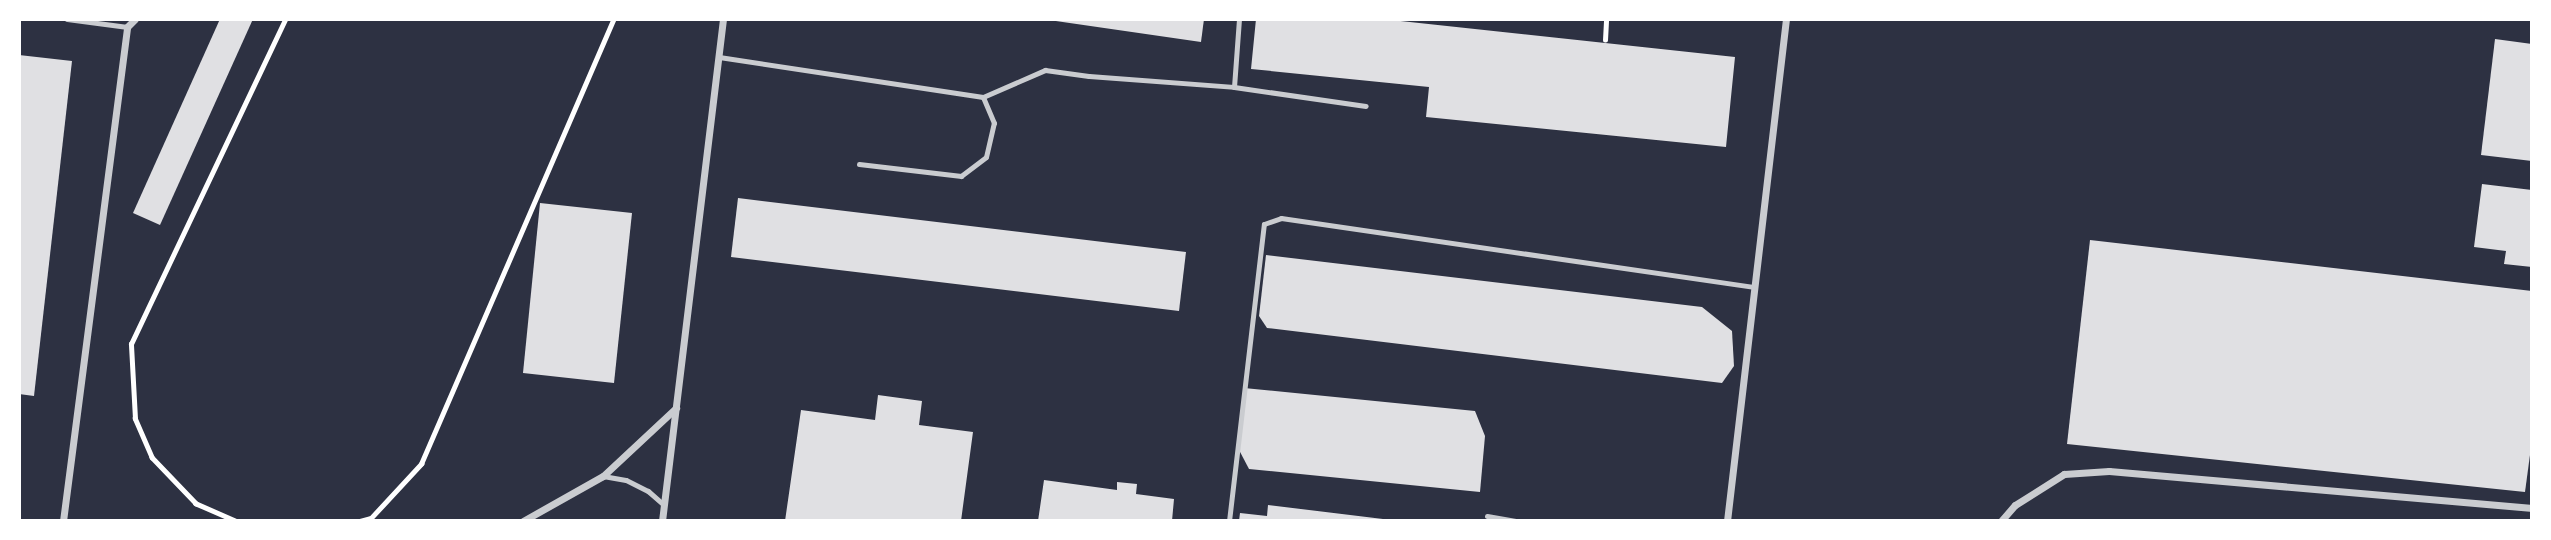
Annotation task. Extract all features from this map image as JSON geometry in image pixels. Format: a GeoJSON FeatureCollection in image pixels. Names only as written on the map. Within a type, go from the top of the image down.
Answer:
{"type":"FeatureCollection","features":[{"type":"Feature","properties":{"kind":"street"},"geometry":{"type":"LineString","coordinates":[[63,521],[127,27],[135,19]]}},
{"type":"Feature","properties":{"kind":"street"},"geometry":{"type":"LineString","coordinates":[[662,521],[723,19]]}},
{"type":"Feature","properties":{"kind":"street"},"geometry":{"type":"LineString","coordinates":[[1727,521],[1786,19]]}},
{"type":"Feature","properties":{"kind":"street"},"geometry":{"type":"LineString","coordinates":[[523,521],[603,476],[676,408]]}},
{"type":"Feature","properties":{"kind":"street"},"geometry":{"type":"LineString","coordinates":[[2001,521],[2015,505],[2064,474],[2109,471],[2532,508]]}},
{"type":"Feature","properties":{"kind":"lane"},"geometry":{"type":"LineString","coordinates":[[67,19],[127,27]]}},
{"type":"Feature","properties":{"kind":"lane"},"geometry":{"type":"LineString","coordinates":[[1234,87],[1239,19]]}},
{"type":"Feature","properties":{"kind":"lane"},"geometry":{"type":"LineString","coordinates":[[719,57],[984,97],[1045,70],[1234,87],[1366,106]]}},
{"type":"Feature","properties":{"kind":"lane"},"geometry":{"type":"LineString","coordinates":[[859,164],[961,176],[986,158],[994,124],[984,97]]}},
{"type":"Feature","properties":{"kind":"lane"},"geometry":{"type":"LineString","coordinates":[[1229,521],[1264,224],[1281,218],[1755,287]]}},
{"type":"Feature","properties":{"kind":"lane"},"geometry":{"type":"LineString","coordinates":[[603,476],[626,480],[648,491],[664,505]]}},
{"type":"Feature","properties":{"kind":"lane"},"geometry":{"type":"LineString","coordinates":[[1487,516],[1516,521]]}},
{"type":"Feature","properties":{"kind":"path"},"geometry":{"type":"LineString","coordinates":[[235,521],[196,503],[152,458],[135,419],[131,344],[285,19]]}},
{"type":"Feature","properties":{"kind":"path"},"geometry":{"type":"LineString","coordinates":[[360,521],[371,518],[421,464],[614,19]]}},
{"type":"Feature","properties":{"kind":"path"},"geometry":{"type":"LineString","coordinates":[[1605,40],[1606,19]]}},
{"type":"Feature","properties":{"kind":"building"},"geometry":{"type":"Polygon","coordinates":[[[220,19],[253,19],[160,225],[133,213],[220,19]]]}},
{"type":"Feature","properties":{"kind":"building"},"geometry":{"type":"Polygon","coordinates":[[[1042,19],[1204,19],[1201,42],[1042,19]]]}},
{"type":"Feature","properties":{"kind":"building"},"geometry":{"type":"Polygon","coordinates":[[[1256,19],[1382,19],[1735,57],[1726,147],[1426,117],[1429,87],[1251,69],[1256,19]]]}},
{"type":"Feature","properties":{"kind":"building"},"geometry":{"type":"Polygon","coordinates":[[[2495,39],[2532,44],[2532,161],[2481,155],[2495,39]]]}},
{"type":"Feature","properties":{"kind":"building"},"geometry":{"type":"Polygon","coordinates":[[[19,55],[72,61],[34,396],[19,394],[19,55]]]}},
{"type":"Feature","properties":{"kind":"building"},"geometry":{"type":"Polygon","coordinates":[[[2482,184],[2532,190],[2532,267],[2504,264],[2506,251],[2474,247],[2482,184]]]}},
{"type":"Feature","properties":{"kind":"building"},"geometry":{"type":"Polygon","coordinates":[[[738,198],[1186,252],[1179,311],[731,257],[738,198]]]}},
{"type":"Feature","properties":{"kind":"building"},"geometry":{"type":"Polygon","coordinates":[[[540,203],[632,213],[614,383],[523,373],[540,203]]]}},
{"type":"Feature","properties":{"kind":"building"},"geometry":{"type":"Polygon","coordinates":[[[2090,240],[2532,291],[2532,440],[2525,492],[2067,444],[2090,240]]]}},
{"type":"Feature","properties":{"kind":"building"},"geometry":{"type":"Polygon","coordinates":[[[1266,255],[1702,307],[1732,331],[1734,366],[1722,383],[1267,328],[1259,316],[1266,255]]]}},
{"type":"Feature","properties":{"kind":"building"},"geometry":{"type":"Polygon","coordinates":[[[1244,388],[1475,411],[1485,436],[1480,492],[1249,469],[1238,448],[1244,388]]]}},
{"type":"Feature","properties":{"kind":"building"},"geometry":{"type":"Polygon","coordinates":[[[878,395],[922,401],[919,425],[973,432],[961,521],[785,521],[801,410],[875,420],[878,395]]]}},
{"type":"Feature","properties":{"kind":"building"},"geometry":{"type":"Polygon","coordinates":[[[1044,480],[1117,490],[1117,482],[1137,484],[1136,494],[1174,499],[1172,521],[1038,521],[1044,480]]]}},
{"type":"Feature","properties":{"kind":"building"},"geometry":{"type":"Polygon","coordinates":[[[1268,505],[1383,519],[1239,521],[1240,513],[1267,516],[1268,505]]]}}]}
